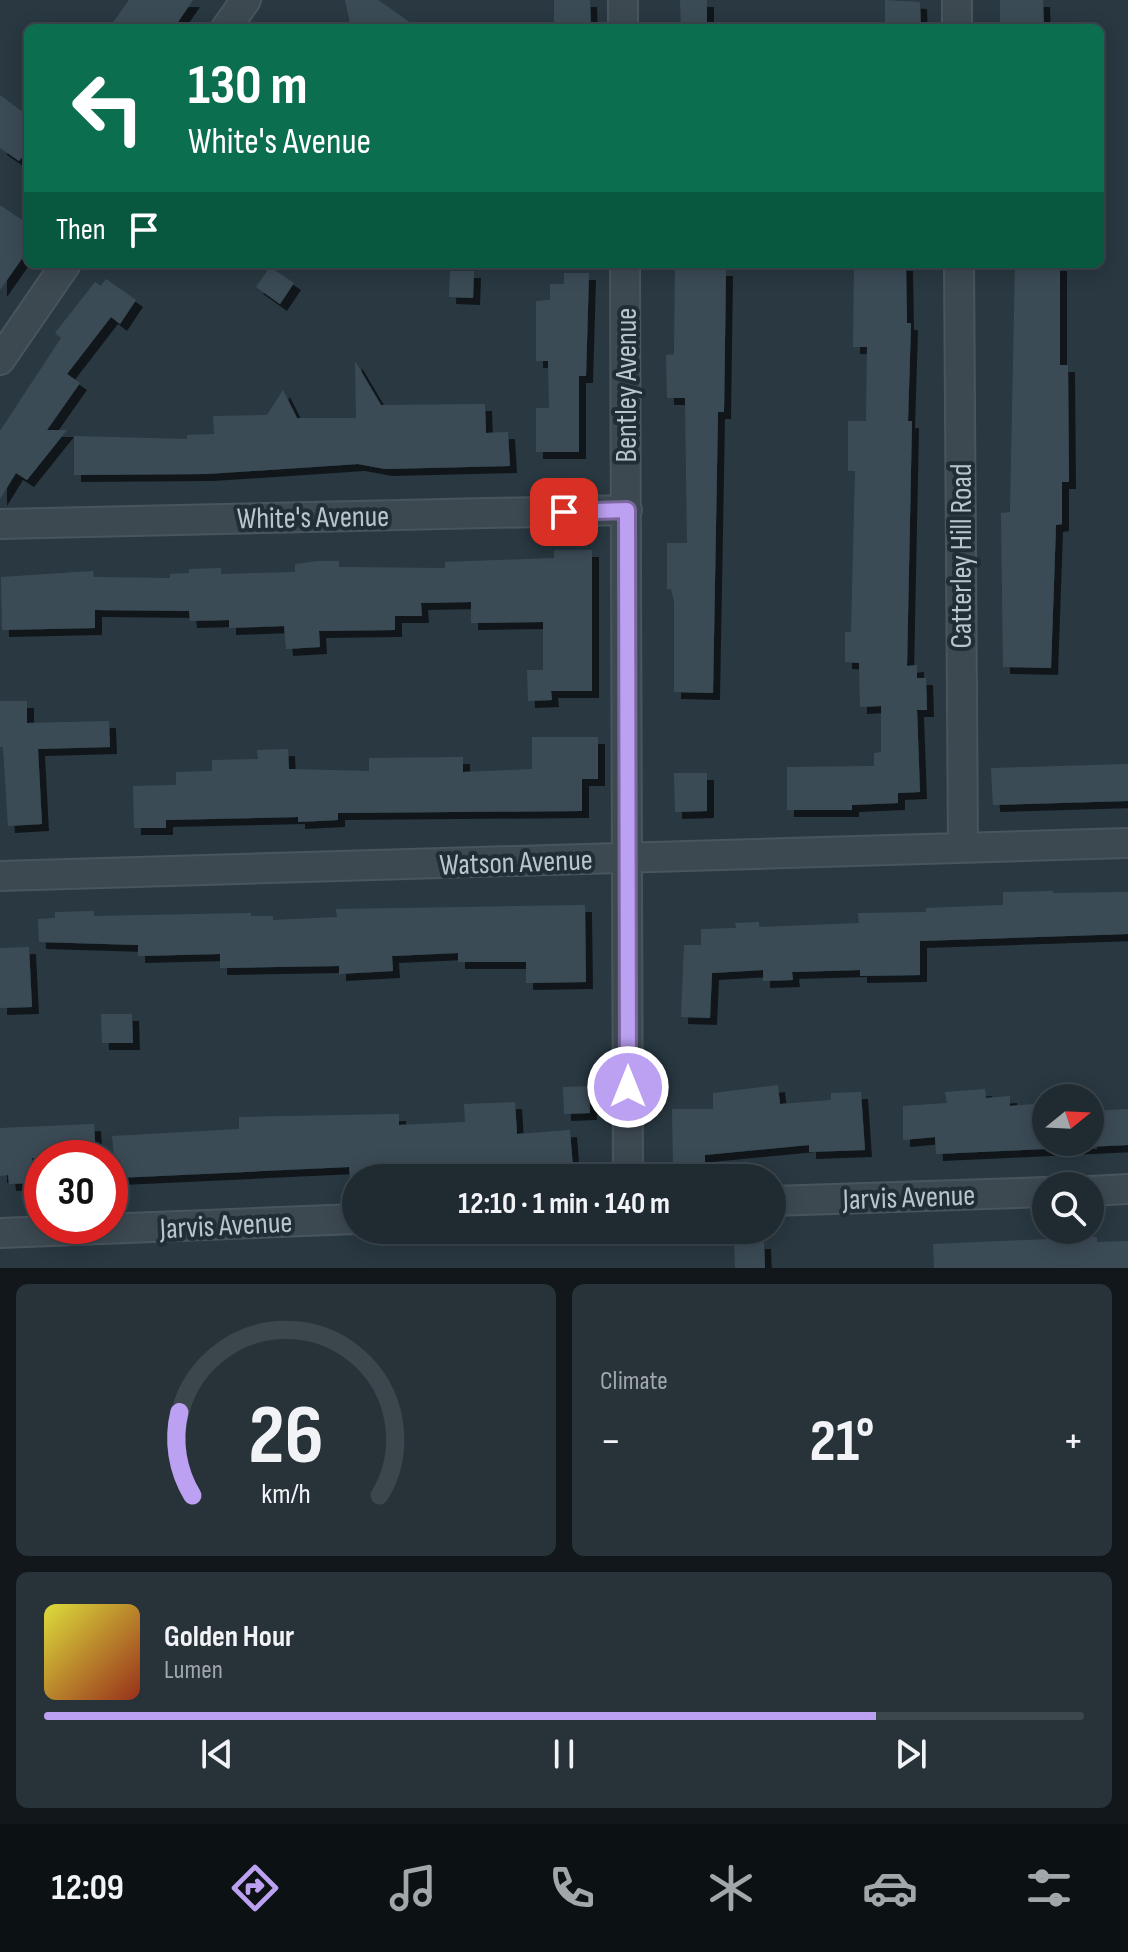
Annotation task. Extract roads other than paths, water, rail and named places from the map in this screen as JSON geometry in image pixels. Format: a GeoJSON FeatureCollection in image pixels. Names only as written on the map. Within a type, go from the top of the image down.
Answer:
{"type":"FeatureCollection","features":[{"type":"Feature","properties":{"kind":"street"},"geometry":{"type":"LineString","coordinates":[[229,24],[246,0]]}},
{"type":"Feature","properties":{"kind":"street"},"geometry":{"type":"LineString","coordinates":[[623,0],[623,24]]}},
{"type":"Feature","properties":{"kind":"street"},"geometry":{"type":"LineString","coordinates":[[957,0],[957,24]]}},
{"type":"Feature","properties":{"kind":"street"},"geometry":{"type":"LineString","coordinates":[[0,360],[63,268]]}},
{"type":"Feature","properties":{"kind":"street","name":"Bentley Avenue"},"geometry":{"type":"LineString","coordinates":[[625,268],[628,1164]]}},
{"type":"Feature","properties":{"kind":"street","name":"Catterley Hill Road"},"geometry":{"type":"LineString","coordinates":[[959,268],[963,848]]}},
{"type":"Feature","properties":{"kind":"street","name":"White's Avenue"},"geometry":{"type":"LineString","coordinates":[[0,524],[627,510]]}},
{"type":"Feature","properties":{"kind":"street","name":"Watson Avenue"},"geometry":{"type":"LineString","coordinates":[[0,876],[1128,843]]}},
{"type":"Feature","properties":{"kind":"street"},"geometry":{"type":"LineString","coordinates":[[1104,1190],[1128,1189]]}},
{"type":"Feature","properties":{"kind":"street","name":"Jarvis Avenue"},"geometry":{"type":"LineString","coordinates":[[786,1201],[1032,1192]]}},
{"type":"Feature","properties":{"kind":"street","name":"Jarvis Avenue"},"geometry":{"type":"LineString","coordinates":[[0,1233],[342,1220]]}}]}
